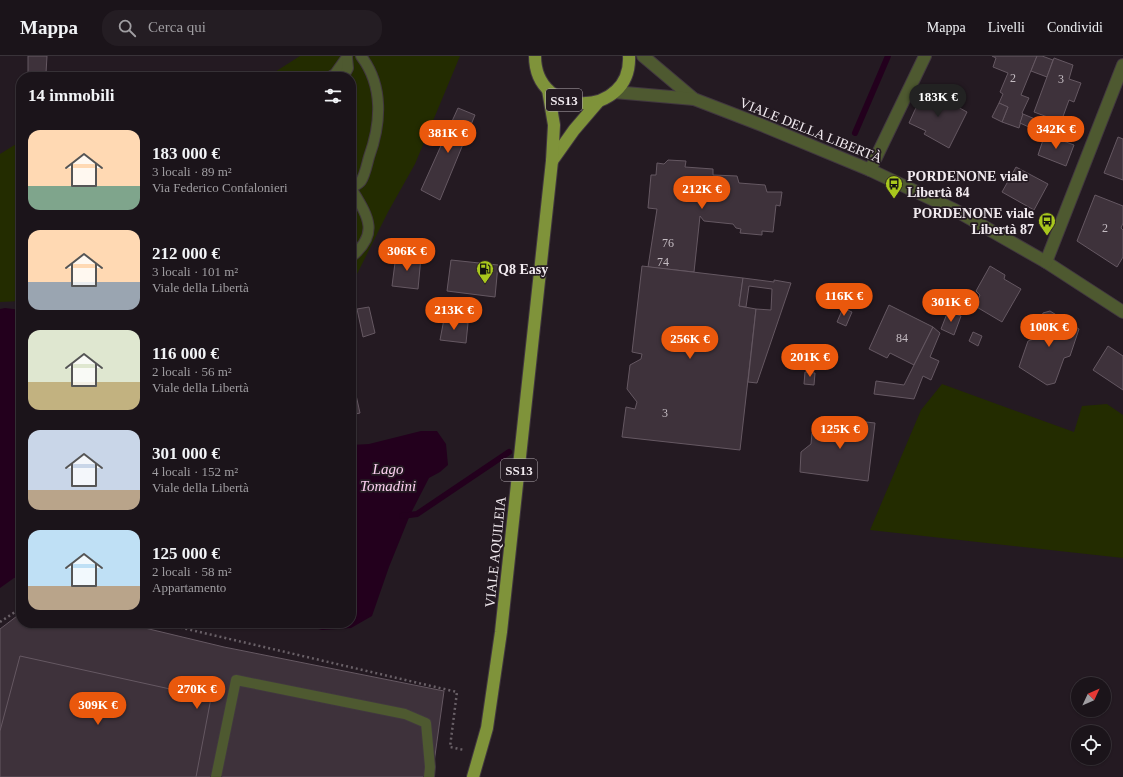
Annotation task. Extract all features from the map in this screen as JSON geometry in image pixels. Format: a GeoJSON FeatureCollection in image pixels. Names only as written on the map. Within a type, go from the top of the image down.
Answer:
{"type":"FeatureCollection","features":[{"type":"Feature","properties":{"kind":"main road","name":"VIALE AQUILEIA"},"geometry":{"type":"LineString","coordinates":[[552,161],[574,130],[598,102],[614,92],[625,77],[628,68],[629,56]]}},
{"type":"Feature","properties":{"kind":"main road","name":"VIALE AQUILEIA"},"geometry":{"type":"LineString","coordinates":[[534,57],[536,69],[541,80],[548,90],[557,97],[566,102],[582,104],[598,102]]}},
{"type":"Feature","properties":{"kind":"main road","name":"VIALE AQUILEIA"},"geometry":{"type":"LineString","coordinates":[[473,777],[487,728],[501,632],[552,161],[554,125],[548,90]]}},
{"type":"Feature","properties":{"kind":"street","name":"VIALE DELLA LIBERTÀ"},"geometry":{"type":"LineString","coordinates":[[643,56],[694,99]]}},
{"type":"Feature","properties":{"kind":"street"},"geometry":{"type":"LineString","coordinates":[[870,170],[925,56]]}},
{"type":"Feature","properties":{"kind":"street"},"geometry":{"type":"LineString","coordinates":[[1046,262],[1123,65]]}},
{"type":"Feature","properties":{"kind":"street","name":"VIALE DELLA LIBERTÀ"},"geometry":{"type":"LineString","coordinates":[[614,92],[694,99],[870,170],[955,210],[1046,262],[1123,312]]}},
{"type":"Feature","properties":{"kind":"lane"},"geometry":{"type":"LineString","coordinates":[[336,72],[347,56]]}},
{"type":"Feature","properties":{"kind":"lane"},"geometry":{"type":"LineString","coordinates":[[346,72],[348,68],[347,56]]}},
{"type":"Feature","properties":{"kind":"lane"},"geometry":{"type":"LineString","coordinates":[[356,184],[362,180],[372,150],[379,120],[378,98],[372,74],[361,56]]}},
{"type":"Feature","properties":{"kind":"lane"},"geometry":{"type":"LineString","coordinates":[[356,196],[364,209],[369,222],[370,232],[356,253]]}},
{"type":"Feature","properties":{"kind":"lane"},"geometry":{"type":"LineString","coordinates":[[216,777],[236,680],[405,714],[426,723],[430,767],[429,777]]}},
{"type":"Feature","properties":{"kind":"path"},"geometry":{"type":"LineString","coordinates":[[0,622],[16,611]]}},
{"type":"Feature","properties":{"kind":"path"},"geometry":{"type":"LineString","coordinates":[[183,628],[458,692],[450,747],[480,754]]}},
{"type":"Feature","properties":{"kind":"green space"},"geometry":{"type":"Polygon","coordinates":[[[300,56],[460,56],[415,164],[388,212],[356,276],[356,72],[275,72],[300,56]]]}},
{"type":"Feature","properties":{"kind":"green space"},"geometry":{"type":"Polygon","coordinates":[[[16,144],[16,301],[0,302],[0,154],[16,144]]]}},
{"type":"Feature","properties":{"kind":"green space"},"geometry":{"type":"Polygon","coordinates":[[[942,384],[1074,432],[1082,406],[1107,404],[1123,415],[1123,558],[870,530],[921,410],[942,384]]]}},
{"type":"Feature","properties":{"kind":"water"},"geometry":{"type":"Polygon","coordinates":[[[0,309],[16,309],[16,577],[0,588],[0,309]]]}},
{"type":"Feature","properties":{"kind":"water","name":"Lago Tomadini"},"geometry":{"type":"Polygon","coordinates":[[[421,431],[437,431],[446,444],[448,465],[440,472],[429,478],[410,515],[389,567],[372,616],[356,625],[356,445],[369,444],[421,431]]]}},
{"type":"Feature","properties":{"kind":"water","name":"Lago Tomadini"},"geometry":{"type":"Polygon","coordinates":[[[315,628],[351,628],[322,630],[315,628]]]}},
{"type":"Feature","properties":{"kind":"building"},"geometry":{"type":"Polygon","coordinates":[[[28,56],[47,56],[46,72],[28,72],[28,56]]]}},
{"type":"Feature","properties":{"kind":"building"},"geometry":{"type":"Polygon","coordinates":[[[992,56],[1037,56],[1021,95],[1029,98],[1022,113],[1019,128],[1002,122],[1008,107],[999,103],[1003,94],[1000,92],[1008,73],[993,67],[996,58],[992,56]]]}},
{"type":"Feature","properties":{"kind":"building"},"geometry":{"type":"Polygon","coordinates":[[[1037,56],[1042,56],[1053,60],[1047,77],[1031,71],[1037,56]]]}},
{"type":"Feature","properties":{"kind":"building"},"geometry":{"type":"Polygon","coordinates":[[[1054,58],[1073,65],[1069,79],[1081,83],[1074,102],[1069,100],[1061,122],[1034,112],[1054,58]]]}},
{"type":"Feature","properties":{"kind":"building"},"geometry":{"type":"Polygon","coordinates":[[[925,89],[967,112],[949,148],[924,134],[926,131],[909,123],[925,89]]]}},
{"type":"Feature","properties":{"kind":"building"},"geometry":{"type":"Polygon","coordinates":[[[999,103],[1008,107],[1002,122],[992,117],[999,103]]]}},
{"type":"Feature","properties":{"kind":"building"},"geometry":{"type":"Polygon","coordinates":[[[458,108],[475,115],[440,200],[421,190],[458,108]]]}},
{"type":"Feature","properties":{"kind":"building"},"geometry":{"type":"Polygon","coordinates":[[[1023,114],[1035,119],[1031,128],[1020,123],[1023,114]]]}},
{"type":"Feature","properties":{"kind":"building"},"geometry":{"type":"Polygon","coordinates":[[[1045,134],[1074,145],[1066,166],[1038,155],[1045,134]]]}},
{"type":"Feature","properties":{"kind":"building"},"geometry":{"type":"Polygon","coordinates":[[[1118,137],[1123,139],[1123,180],[1104,173],[1118,137]]]}},
{"type":"Feature","properties":{"kind":"building"},"geometry":{"type":"Polygon","coordinates":[[[668,160],[686,161],[685,167],[713,169],[713,175],[737,176],[739,183],[765,185],[767,192],[782,192],[780,206],[776,205],[773,232],[762,231],[762,235],[740,233],[741,229],[736,228],[733,224],[704,221],[700,216],[694,272],[648,267],[657,209],[648,208],[651,175],[656,175],[657,163],[664,164],[668,160]]]}},
{"type":"Feature","properties":{"kind":"building"},"geometry":{"type":"Polygon","coordinates":[[[1016,167],[1048,184],[1034,210],[1002,192],[1016,167]]]}},
{"type":"Feature","properties":{"kind":"building"},"geometry":{"type":"Polygon","coordinates":[[[1095,195],[1123,206],[1123,223],[1121,228],[1123,230],[1123,257],[1117,267],[1077,241],[1095,195]]]}},
{"type":"Feature","properties":{"kind":"building"},"geometry":{"type":"Polygon","coordinates":[[[396,255],[421,257],[418,289],[392,286],[396,255]]]}},
{"type":"Feature","properties":{"kind":"building"},"geometry":{"type":"Polygon","coordinates":[[[451,260],[498,265],[495,297],[447,291],[451,260]]]}},
{"type":"Feature","properties":{"kind":"building"},"geometry":{"type":"Polygon","coordinates":[[[642,266],[743,278],[739,306],[756,309],[740,450],[622,437],[626,407],[635,409],[637,402],[627,389],[630,365],[641,359],[642,354],[632,352],[642,266]]]}},
{"type":"Feature","properties":{"kind":"building"},"geometry":{"type":"Polygon","coordinates":[[[990,266],[1005,275],[1004,279],[1021,289],[1002,322],[975,306],[980,295],[976,291],[990,266]]]}},
{"type":"Feature","properties":{"kind":"building"},"geometry":{"type":"Polygon","coordinates":[[[743,278],[774,282],[774,280],[791,283],[757,383],[748,382],[756,309],[771,310],[772,289],[749,286],[746,307],[739,306],[743,278]]]}},
{"type":"Feature","properties":{"kind":"building"},"geometry":{"type":"Polygon","coordinates":[[[889,305],[933,327],[914,365],[890,353],[887,358],[869,349],[889,305]]]}},
{"type":"Feature","properties":{"kind":"building"},"geometry":{"type":"Polygon","coordinates":[[[369,307],[375,333],[363,337],[357,309],[369,307]]]}},
{"type":"Feature","properties":{"kind":"building"},"geometry":{"type":"Polygon","coordinates":[[[843,308],[852,312],[846,326],[837,322],[843,308]]]}},
{"type":"Feature","properties":{"kind":"building"},"geometry":{"type":"Polygon","coordinates":[[[948,311],[961,316],[954,335],[941,329],[948,311]]]}},
{"type":"Feature","properties":{"kind":"building"},"geometry":{"type":"Polygon","coordinates":[[[1050,311],[1079,329],[1070,356],[1064,358],[1055,383],[1047,385],[1019,367],[1028,341],[1034,339],[1043,313],[1050,311]]]}},
{"type":"Feature","properties":{"kind":"building"},"geometry":{"type":"Polygon","coordinates":[[[444,319],[468,323],[466,343],[440,340],[444,319]]]}},
{"type":"Feature","properties":{"kind":"building"},"geometry":{"type":"Polygon","coordinates":[[[933,327],[940,333],[930,357],[939,361],[931,380],[923,376],[914,399],[874,394],[876,381],[904,385],[933,327]]]}},
{"type":"Feature","properties":{"kind":"building"},"geometry":{"type":"Polygon","coordinates":[[[973,332],[982,336],[978,346],[969,341],[973,332]]]}},
{"type":"Feature","properties":{"kind":"building"},"geometry":{"type":"Polygon","coordinates":[[[1108,346],[1123,356],[1123,390],[1093,370],[1108,346]]]}},
{"type":"Feature","properties":{"kind":"building"},"geometry":{"type":"Polygon","coordinates":[[[805,372],[815,373],[814,385],[804,384],[805,372]]]}},
{"type":"Feature","properties":{"kind":"building"},"geometry":{"type":"Polygon","coordinates":[[[356,395],[360,413],[356,414],[356,395]]]}},
{"type":"Feature","properties":{"kind":"building"},"geometry":{"type":"Polygon","coordinates":[[[821,417],[875,423],[868,481],[800,472],[801,452],[811,444],[812,433],[819,434],[821,417]]]}},
{"type":"Feature","properties":{"kind":"building"},"geometry":{"type":"Polygon","coordinates":[[[16,617],[16,628],[145,628],[224,647],[444,691],[432,777],[0,777],[0,629],[16,617]]]}},
{"type":"Feature","properties":{"kind":"building"},"geometry":{"type":"Polygon","coordinates":[[[20,656],[211,698],[196,777],[0,777],[0,731],[20,656]]]}},
{"type":"Feature","properties":{"kind":"waterway"},"geometry":{"type":"LineString","coordinates":[[855,133],[888,56]]}},
{"type":"Feature","properties":{"kind":"waterway"},"geometry":{"type":"LineString","coordinates":[[402,516],[417,514],[509,452]]}},
{"type":"Feature","properties":{"kind":"place","name":"PORDENONE viale Libertà 84"},"geometry":{"type":"Point","coordinates":[894,199]}},
{"type":"Feature","properties":{"kind":"place","name":"PORDENONE viale Libertà 87"},"geometry":{"type":"Point","coordinates":[1047,236]}},
{"type":"Feature","properties":{"kind":"place","name":"Q8 Easy"},"geometry":{"type":"Point","coordinates":[485,284]}}]}
